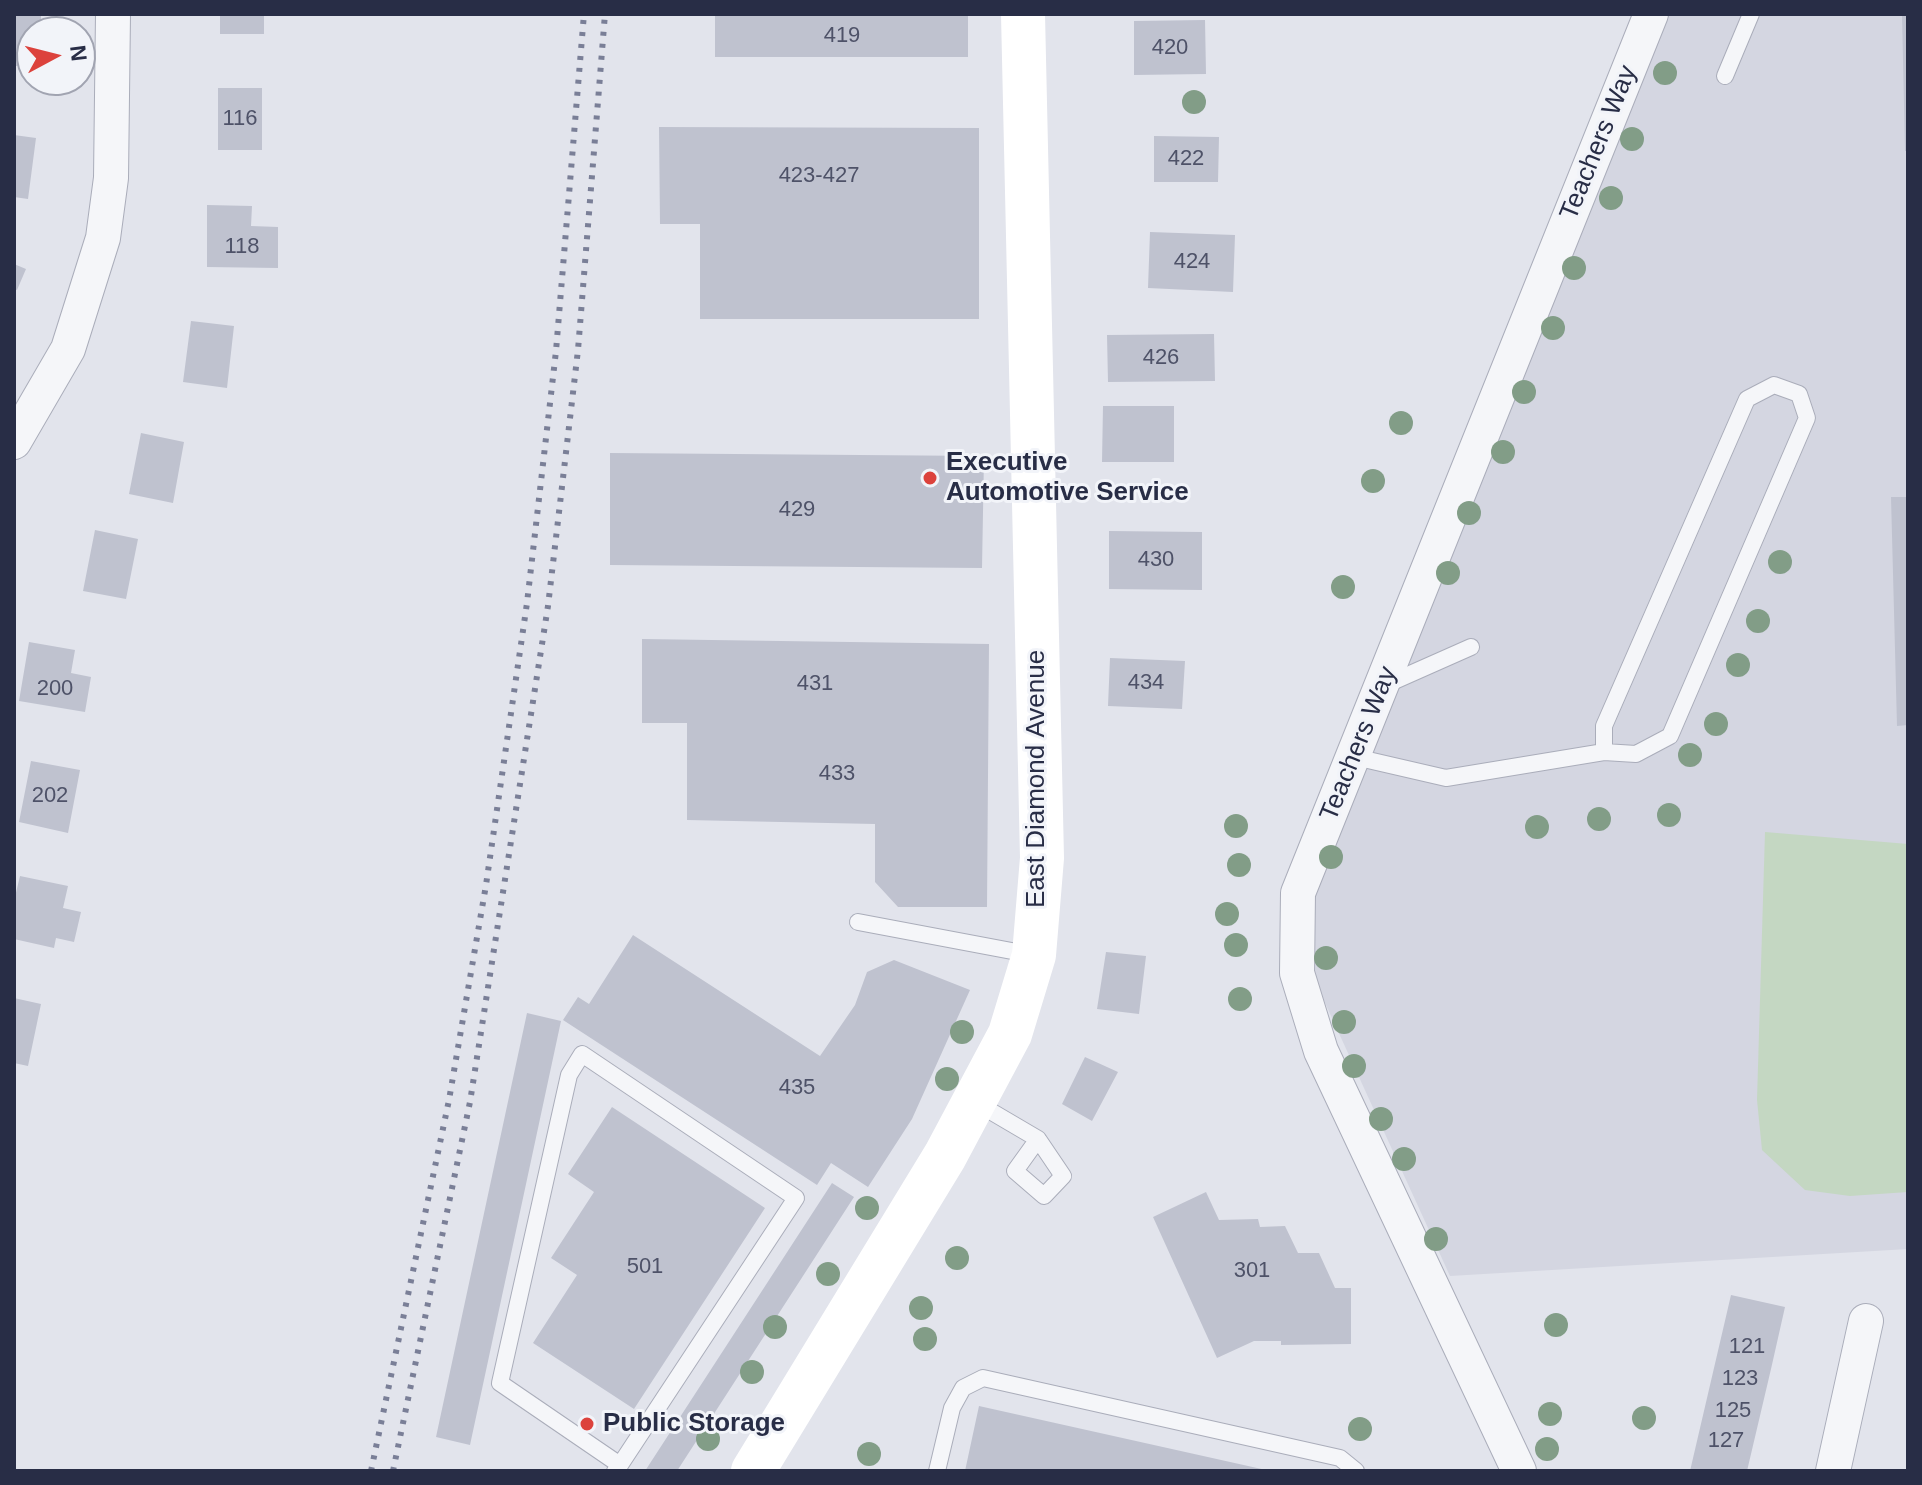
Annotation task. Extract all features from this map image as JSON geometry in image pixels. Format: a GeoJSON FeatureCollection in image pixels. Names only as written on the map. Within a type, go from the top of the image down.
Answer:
{"type":"FeatureCollection","features":[{"type":"Feature","properties":{"kind":"street"},"geometry":{"type":"LineString","coordinates":[[14,442],[68,349],[103,238],[111,178],[113,14]]}},
{"type":"Feature","properties":{"kind":"street","name":"East Diamond Avenue"},"geometry":{"type":"LineString","coordinates":[[759,1469],[945,1156],[1010,1034],[1034,955],[1042,858],[1023,14]]}},
{"type":"Feature","properties":{"kind":"street","name":"Teachers Way"},"geometry":{"type":"LineString","coordinates":[[1519,1471],[1321,1051],[1297,973],[1298,893],[1651,14]]}},
{"type":"Feature","properties":{"kind":"street"},"geometry":{"type":"LineString","coordinates":[[1833,1471],[1866,1321]]}},
{"type":"Feature","properties":{"kind":"lane"},"geometry":{"type":"LineString","coordinates":[[1725,76],[1751,14]]}},
{"type":"Feature","properties":{"kind":"lane"},"geometry":{"type":"LineString","coordinates":[[1355,757],[1446,778],[1604,752],[1636,754],[1670,736],[1807,418],[1799,394],[1774,385],[1747,399],[1604,726],[1604,752]]}},
{"type":"Feature","properties":{"kind":"lane"},"geometry":{"type":"LineString","coordinates":[[1382,687],[1471,647]]}},
{"type":"Feature","properties":{"kind":"lane"},"geometry":{"type":"LineString","coordinates":[[858,922],[1034,955]]}},
{"type":"Feature","properties":{"kind":"lane"},"geometry":{"type":"LineString","coordinates":[[582,1054],[796,1198],[617,1468],[500,1383],[569,1075],[582,1054]]}},
{"type":"Feature","properties":{"kind":"lane"},"geometry":{"type":"LineString","coordinates":[[973,1101],[1038,1139]]}},
{"type":"Feature","properties":{"kind":"lane"},"geometry":{"type":"LineString","coordinates":[[937,1471],[952,1408],[963,1388],[983,1378],[1340,1458],[1356,1471]]}},
{"type":"Feature","properties":{"kind":"shaded area"},"geometry":{"type":"Polygon","coordinates":[[[1669,14],[1908,14],[1908,1249],[1450,1276],[1310,970],[1311,898],[1669,14]]]}},
{"type":"Feature","properties":{"kind":"green space"},"geometry":{"type":"Polygon","coordinates":[[[1765,832],[1908,844],[1908,1192],[1850,1196],[1805,1190],[1762,1150],[1757,1100],[1765,832]]]}},
{"type":"Feature","properties":{"kind":"building"},"geometry":{"type":"Polygon","coordinates":[[[14,14],[41,14],[16,16],[14,66],[14,14]]]}},
{"type":"Feature","properties":{"kind":"building"},"geometry":{"type":"Polygon","coordinates":[[[220,14],[264,14],[264,34],[220,34],[220,14]]]}},
{"type":"Feature","properties":{"kind":"building"},"geometry":{"type":"Polygon","coordinates":[[[715,14],[968,14],[968,57],[715,57],[715,14]]]}},
{"type":"Feature","properties":{"kind":"building"},"geometry":{"type":"Polygon","coordinates":[[[1902,14],[1908,14],[1908,151],[1905,151],[1902,14]]]}},
{"type":"Feature","properties":{"kind":"building"},"geometry":{"type":"Polygon","coordinates":[[[1205,20],[1206,74],[1134,75],[1134,21],[1205,20]]]}},
{"type":"Feature","properties":{"kind":"building"},"geometry":{"type":"Polygon","coordinates":[[[218,88],[262,88],[262,150],[218,150],[218,88]]]}},
{"type":"Feature","properties":{"kind":"building"},"geometry":{"type":"Polygon","coordinates":[[[659,127],[979,128],[979,319],[700,319],[700,224],[660,224],[659,127]]]}},
{"type":"Feature","properties":{"kind":"building"},"geometry":{"type":"Polygon","coordinates":[[[14,135],[36,138],[28,199],[14,197],[14,135]]]}},
{"type":"Feature","properties":{"kind":"building"},"geometry":{"type":"Polygon","coordinates":[[[1154,136],[1219,137],[1218,182],[1154,182],[1154,136]]]}},
{"type":"Feature","properties":{"kind":"building"},"geometry":{"type":"Polygon","coordinates":[[[207,205],[252,206],[251,226],[278,227],[278,268],[207,267],[207,205]]]}},
{"type":"Feature","properties":{"kind":"building"},"geometry":{"type":"Polygon","coordinates":[[[1150,232],[1235,235],[1233,292],[1148,288],[1150,232]]]}},
{"type":"Feature","properties":{"kind":"building"},"geometry":{"type":"Polygon","coordinates":[[[14,264],[26,269],[17,290],[14,289],[14,264]]]}},
{"type":"Feature","properties":{"kind":"building"},"geometry":{"type":"Polygon","coordinates":[[[191,321],[234,326],[227,388],[183,382],[191,321]]]}},
{"type":"Feature","properties":{"kind":"building"},"geometry":{"type":"Polygon","coordinates":[[[1214,334],[1215,381],[1108,382],[1107,335],[1214,334]]]}},
{"type":"Feature","properties":{"kind":"building"},"geometry":{"type":"Polygon","coordinates":[[[1103,406],[1174,406],[1174,462],[1102,462],[1103,406]]]}},
{"type":"Feature","properties":{"kind":"building"},"geometry":{"type":"Polygon","coordinates":[[[141,433],[184,442],[173,503],[129,494],[141,433]]]}},
{"type":"Feature","properties":{"kind":"building"},"geometry":{"type":"Polygon","coordinates":[[[610,453],[984,456],[982,568],[610,565],[610,453]]]}},
{"type":"Feature","properties":{"kind":"building"},"geometry":{"type":"Polygon","coordinates":[[[1891,497],[1908,497],[1908,725],[1897,726],[1891,497]]]}},
{"type":"Feature","properties":{"kind":"building"},"geometry":{"type":"Polygon","coordinates":[[[95,530],[138,539],[126,599],[83,591],[95,530]]]}},
{"type":"Feature","properties":{"kind":"building"},"geometry":{"type":"Polygon","coordinates":[[[1109,531],[1202,532],[1202,590],[1109,589],[1109,531]]]}},
{"type":"Feature","properties":{"kind":"building"},"geometry":{"type":"Polygon","coordinates":[[[642,639],[989,644],[987,907],[898,907],[875,882],[875,824],[687,820],[687,723],[642,723],[642,639]]]}},
{"type":"Feature","properties":{"kind":"building"},"geometry":{"type":"Polygon","coordinates":[[[29,642],[75,650],[71,673],[91,677],[85,712],[19,701],[29,642]]]}},
{"type":"Feature","properties":{"kind":"building"},"geometry":{"type":"Polygon","coordinates":[[[1110,658],[1185,661],[1182,709],[1108,706],[1110,658]]]}},
{"type":"Feature","properties":{"kind":"building"},"geometry":{"type":"Polygon","coordinates":[[[31,761],[80,770],[68,833],[19,822],[31,761]]]}},
{"type":"Feature","properties":{"kind":"building"},"geometry":{"type":"Polygon","coordinates":[[[20,876],[68,886],[63,908],[81,912],[74,942],[56,938],[54,948],[14,939],[14,901],[20,876]]]}},
{"type":"Feature","properties":{"kind":"building"},"geometry":{"type":"Polygon","coordinates":[[[633,935],[820,1056],[855,1005],[867,972],[894,960],[970,990],[912,1119],[868,1187],[831,1163],[817,1185],[563,1020],[578,997],[589,1004],[633,935]]]}},
{"type":"Feature","properties":{"kind":"building"},"geometry":{"type":"Polygon","coordinates":[[[1106,952],[1146,956],[1139,1014],[1097,1009],[1106,952]]]}},
{"type":"Feature","properties":{"kind":"building"},"geometry":{"type":"Polygon","coordinates":[[[14,998],[41,1004],[28,1066],[14,1063],[14,998]]]}},
{"type":"Feature","properties":{"kind":"building"},"geometry":{"type":"Polygon","coordinates":[[[527,1013],[561,1021],[470,1445],[436,1437],[527,1013]]]}},
{"type":"Feature","properties":{"kind":"building"},"geometry":{"type":"Polygon","coordinates":[[[1085,1057],[1118,1072],[1092,1121],[1062,1104],[1085,1057]]]}},
{"type":"Feature","properties":{"kind":"building"},"geometry":{"type":"Polygon","coordinates":[[[612,1107],[765,1208],[634,1409],[533,1343],[577,1275],[551,1258],[594,1192],[568,1174],[612,1107]]]}},
{"type":"Feature","properties":{"kind":"building"},"geometry":{"type":"Polygon","coordinates":[[[832,1183],[854,1197],[677,1471],[645,1471],[832,1183]]]}},
{"type":"Feature","properties":{"kind":"building"},"geometry":{"type":"Polygon","coordinates":[[[1206,1192],[1219,1220],[1258,1219],[1260,1227],[1285,1226],[1298,1253],[1319,1253],[1335,1288],[1351,1288],[1351,1344],[1281,1345],[1281,1341],[1254,1341],[1217,1358],[1153,1217],[1206,1192]]]}},
{"type":"Feature","properties":{"kind":"building"},"geometry":{"type":"Polygon","coordinates":[[[1731,1295],[1785,1307],[1771,1369],[1747,1471],[1690,1471],[1731,1295]]]}},
{"type":"Feature","properties":{"kind":"building"},"geometry":{"type":"Polygon","coordinates":[[[979,1406],[1266,1470],[1266,1471],[965,1471],[979,1406]]]}},
{"type":"Feature","properties":{"kind":"railway"},"geometry":{"type":"LineString","coordinates":[[371,1471],[449,1100],[486,885],[527,603],[556,351],[584,14]]}},
{"type":"Feature","properties":{"kind":"railway"},"geometry":{"type":"LineString","coordinates":[[393,1471],[470,1102],[548,606],[578,350],[605,14]]}},
{"type":"Feature","properties":{"kind":"place","name":"Executive Automotive Service"},"geometry":{"type":"Point","coordinates":[930,478]}},
{"type":"Feature","properties":{"kind":"place","name":"Public Storage"},"geometry":{"type":"Point","coordinates":[587,1424]}}]}
